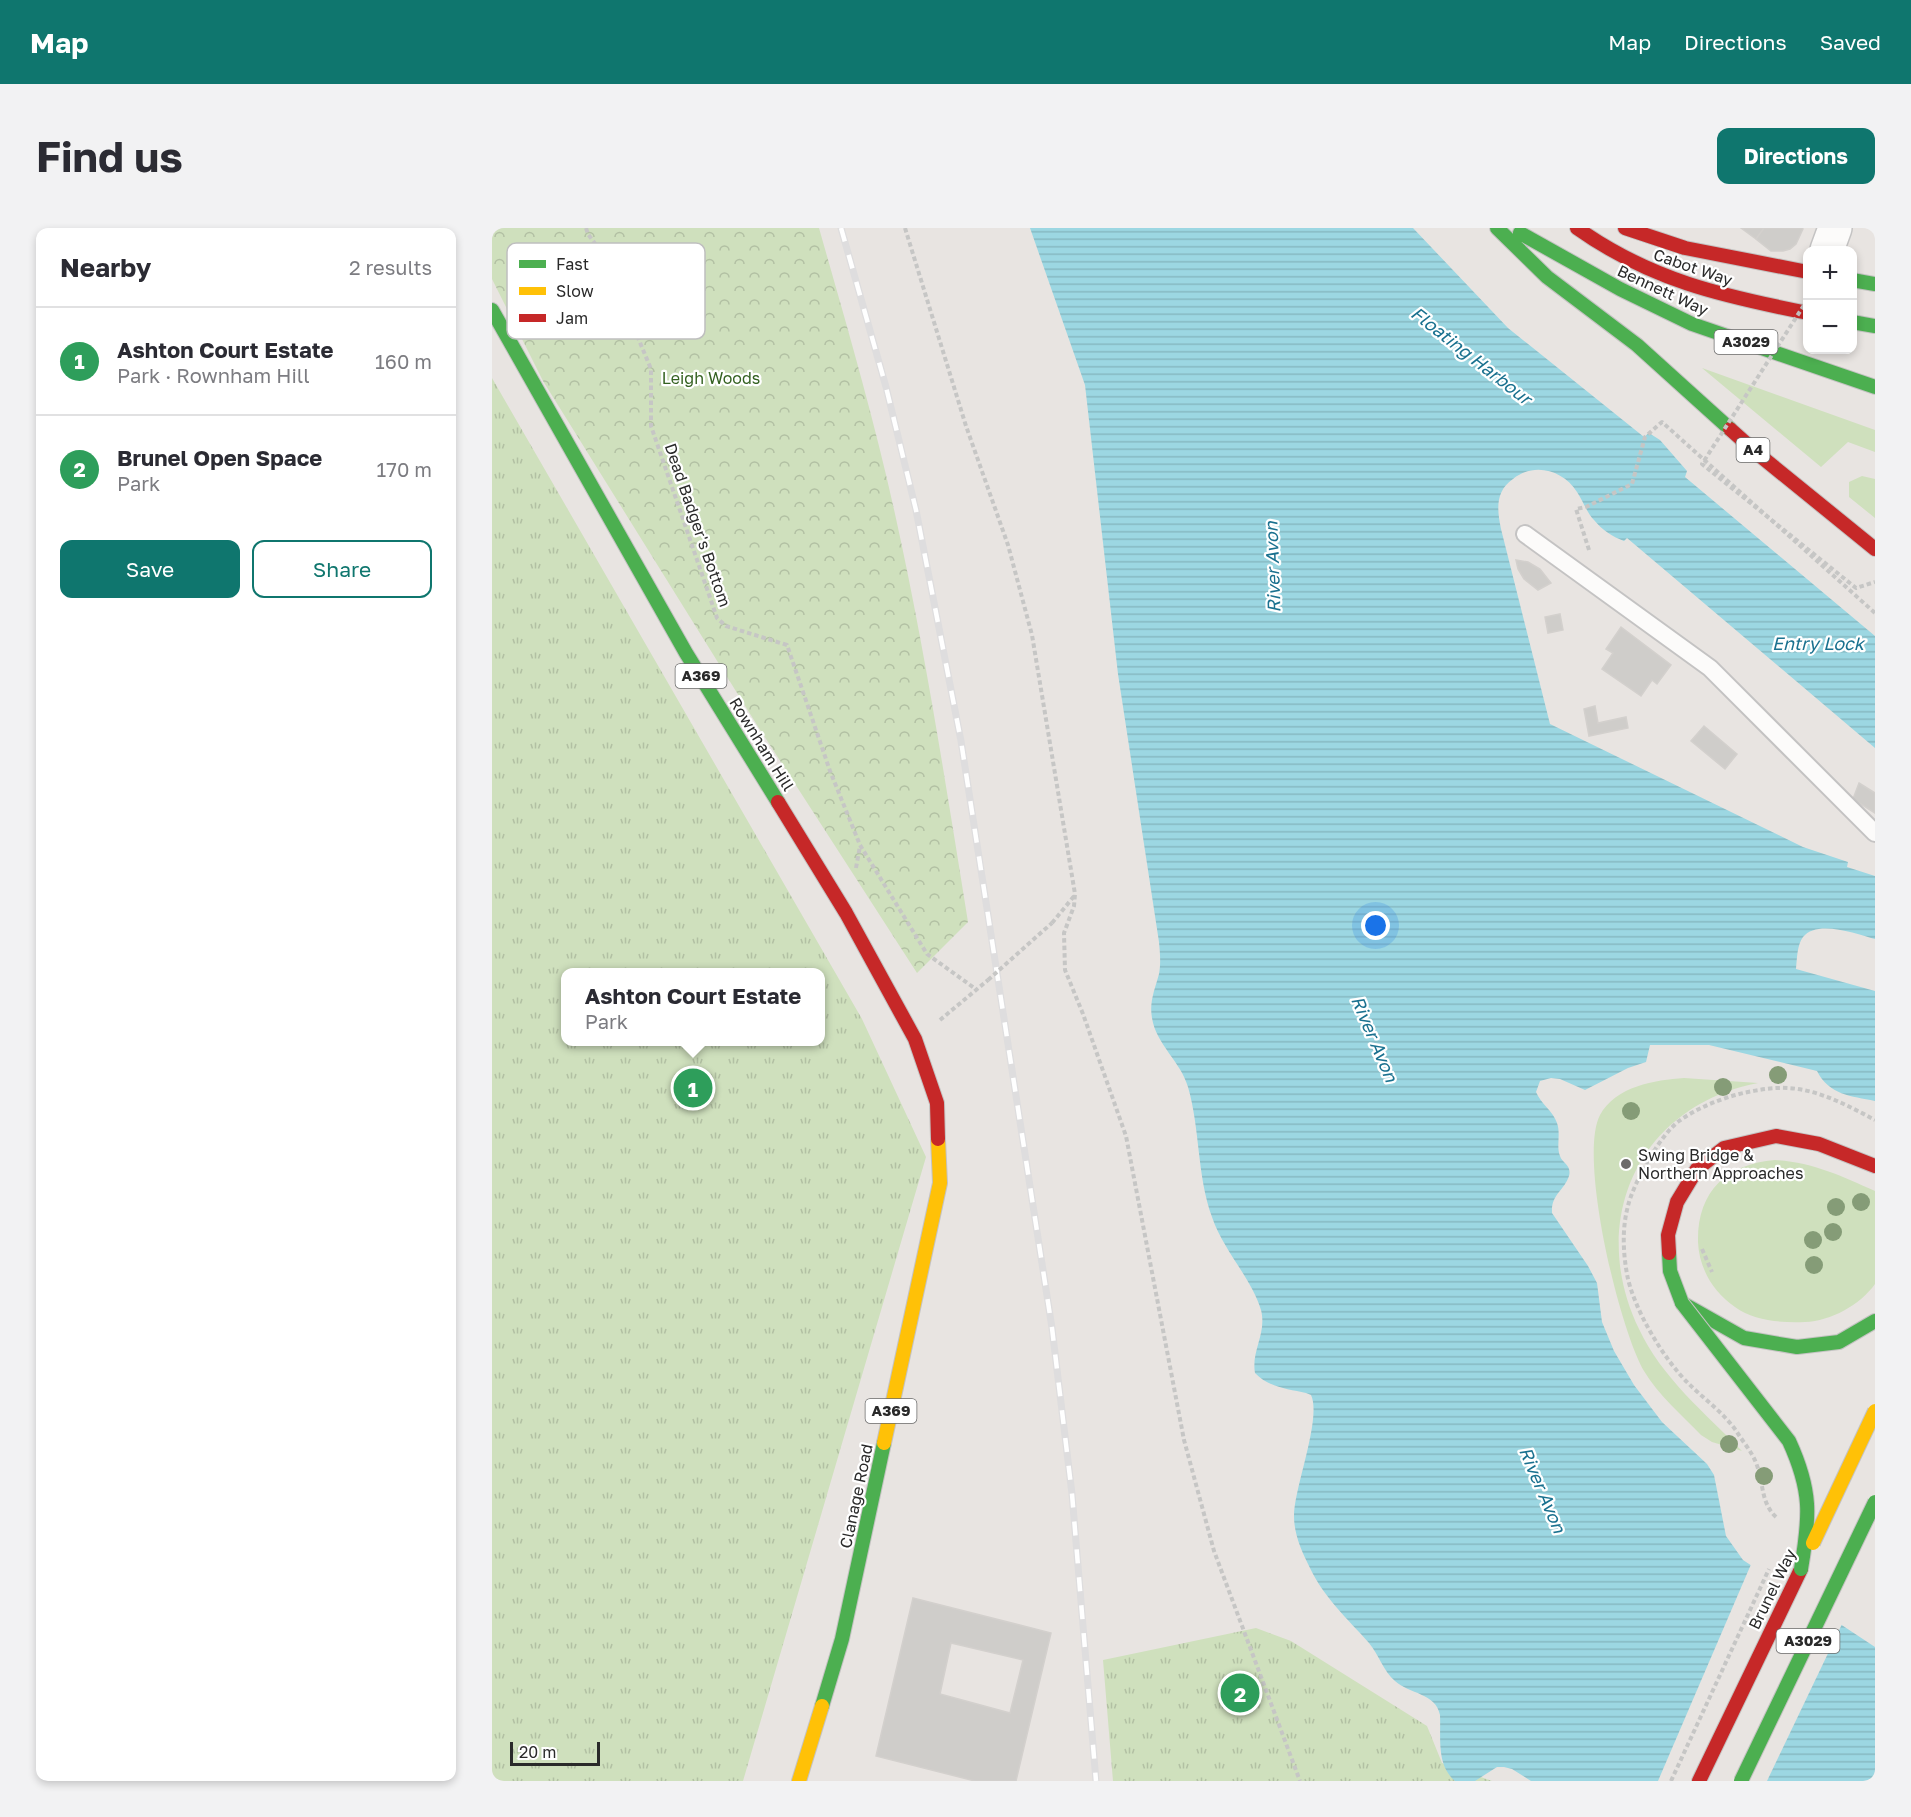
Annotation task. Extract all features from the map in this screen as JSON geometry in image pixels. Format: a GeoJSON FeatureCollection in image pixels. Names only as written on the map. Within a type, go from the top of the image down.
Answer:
{"type":"FeatureCollection","features":[{"type":"Feature","properties":{"kind":"main road","name":"A4"},"geometry":{"type":"LineString","coordinates":[[1497,228],[1547,277],[1637,345],[1758,454],[1875,549]]}},
{"type":"Feature","properties":{"kind":"main road","name":"Bennett Way"},"geometry":{"type":"LineString","coordinates":[[1514,228],[1599,278],[1692,324],[1875,387]]}},
{"type":"Feature","properties":{"kind":"main road","name":"Cabot Way"},"geometry":{"type":"LineString","coordinates":[[1577,228],[1628,261],[1676,280],[1764,305],[1803,313]]}},
{"type":"Feature","properties":{"kind":"main road"},"geometry":{"type":"LineString","coordinates":[[1625,228],[1685,248],[1803,271]]}},
{"type":"Feature","properties":{"kind":"main road"},"geometry":{"type":"LineString","coordinates":[[1857,281],[1875,284]]}},
{"type":"Feature","properties":{"kind":"main road","name":"Rownham Hill"},"geometry":{"type":"LineString","coordinates":[[492,310],[507,336]]}},
{"type":"Feature","properties":{"kind":"main road"},"geometry":{"type":"LineString","coordinates":[[1857,323],[1875,326]]}},
{"type":"Feature","properties":{"kind":"main road","name":"Rownham Hill"},"geometry":{"type":"LineString","coordinates":[[508,339],[686,652],[846,913],[915,1039]]}},
{"type":"Feature","properties":{"kind":"main road","name":"Clanage Road"},"geometry":{"type":"LineString","coordinates":[[799,1781],[842,1639],[940,1183],[937,1103],[915,1039]]}},
{"type":"Feature","properties":{"kind":"main road","name":"A3029"},"geometry":{"type":"LineString","coordinates":[[1801,1569],[1809,1520],[1809,1493],[1802,1466],[1789,1441],[1682,1303],[1670,1271],[1668,1235],[1677,1202],[1697,1169],[1724,1148],[1776,1136],[1819,1144],[1875,1166]]}},
{"type":"Feature","properties":{"kind":"main road"},"geometry":{"type":"LineString","coordinates":[[1682,1303],[1744,1338],[1797,1347],[1839,1342],[1875,1322]]}},
{"type":"Feature","properties":{"kind":"main road","name":"Brunel Way"},"geometry":{"type":"LineString","coordinates":[[1699,1781],[1875,1411]]}},
{"type":"Feature","properties":{"kind":"main road","name":"A3029"},"geometry":{"type":"LineString","coordinates":[[1741,1781],[1875,1502]]}},
{"type":"Feature","properties":{"kind":"street"},"geometry":{"type":"LineString","coordinates":[[1828,246],[1835,228]]}},
{"type":"Feature","properties":{"kind":"lane"},"geometry":{"type":"LineString","coordinates":[[1525,534],[1710,668],[1875,834]]}},
{"type":"Feature","properties":{"kind":"path","name":"Dead Badger's Bottom"},"geometry":{"type":"LineString","coordinates":[[586,228],[595,243]]}},
{"type":"Feature","properties":{"kind":"path"},"geometry":{"type":"LineString","coordinates":[[905,228],[966,426],[1008,545],[1032,636],[1075,894],[1074,906],[1064,933],[1065,970],[1126,1136],[1184,1440],[1214,1551],[1300,1781]]}},
{"type":"Feature","properties":{"kind":"path"},"geometry":{"type":"LineString","coordinates":[[1807,300],[1702,464],[1856,588],[1875,582]]}},
{"type":"Feature","properties":{"kind":"path","name":"Dead Badger's Bottom"},"geometry":{"type":"LineString","coordinates":[[639,339],[651,369],[651,426],[717,618],[726,627],[787,645],[830,771],[860,845],[927,954],[977,990]]}},
{"type":"Feature","properties":{"kind":"path"},"geometry":{"type":"LineString","coordinates":[[1586,507],[1632,484],[1645,437],[1662,422],[1875,613]]}},
{"type":"Feature","properties":{"kind":"path"},"geometry":{"type":"LineString","coordinates":[[915,1039],[977,990],[1053,923],[1075,894]]}},
{"type":"Feature","properties":{"kind":"path"},"geometry":{"type":"LineString","coordinates":[[1671,1781],[1769,1568]]}},
{"type":"Feature","properties":{"kind":"green space","name":"Leigh Woods"},"geometry":{"type":"Polygon","coordinates":[[[492,228],[819,228],[869,406],[906,565],[968,922],[917,973],[757,725],[543,381],[522,339],[705,339],[705,243],[507,243],[507,309],[492,279],[492,228]]]}},
{"type":"Feature","properties":{"kind":"green space"},"geometry":{"type":"Polygon","coordinates":[[[1702,368],[1875,430],[1875,452],[1848,442],[1821,467],[1702,368]]]}},
{"type":"Feature","properties":{"kind":"green space"},"geometry":{"type":"Polygon","coordinates":[[[492,378],[862,1019],[926,1157],[743,1781],[492,1781],[492,378]]]}},
{"type":"Feature","properties":{"kind":"green space"},"geometry":{"type":"Polygon","coordinates":[[[1862,476],[1875,479],[1875,518],[1849,497],[1849,482],[1862,476]]]}},
{"type":"Feature","properties":{"kind":"green space"},"geometry":{"type":"Polygon","coordinates":[[[1684,1078],[1758,1083],[1716,1096],[1681,1116],[1654,1143],[1634,1174],[1622,1210],[1619,1249],[1624,1289],[1639,1329],[1660,1363],[1685,1394],[1742,1451],[1712,1442],[1701,1435],[1663,1397],[1644,1371],[1623,1319],[1604,1243],[1594,1167],[1595,1136],[1600,1115],[1616,1097],[1637,1086],[1684,1078]]]}},
{"type":"Feature","properties":{"kind":"green space"},"geometry":{"type":"Polygon","coordinates":[[[1775,1160],[1814,1167],[1875,1191],[1875,1284],[1853,1305],[1825,1319],[1787,1322],[1759,1318],[1743,1312],[1727,1301],[1714,1287],[1701,1261],[1698,1242],[1699,1224],[1709,1195],[1718,1184],[1742,1167],[1775,1160]]]}},
{"type":"Feature","properties":{"kind":"green space"},"geometry":{"type":"Polygon","coordinates":[[[1256,1628],[1291,1641],[1427,1726],[1442,1763],[1492,1781],[1113,1781],[1103,1660],[1256,1628]]]}},
{"type":"Feature","properties":{"kind":"water"},"geometry":{"type":"Polygon","coordinates":[[[1030,228],[1413,228],[1508,328],[1644,437],[1649,433],[1660,440],[1687,471],[1685,477],[1875,636],[1875,748],[1627,538],[1624,541],[1601,527],[1589,514],[1571,484],[1564,478],[1548,471],[1530,471],[1513,479],[1500,495],[1498,508],[1501,529],[1550,724],[1803,847],[1848,862],[1847,867],[1875,876],[1875,939],[1838,929],[1827,928],[1809,932],[1800,944],[1796,969],[1875,991],[1875,1101],[1849,1096],[1834,1090],[1817,1071],[1709,1045],[1650,1045],[1646,1062],[1628,1068],[1585,1090],[1560,1079],[1551,1078],[1540,1081],[1536,1092],[1557,1123],[1559,1152],[1570,1172],[1554,1201],[1552,1213],[1597,1283],[1602,1322],[1614,1351],[1634,1385],[1662,1422],[1707,1464],[1714,1475],[1726,1536],[1743,1560],[1875,1647],[1875,1781],[1531,1781],[1512,1769],[1497,1767],[1475,1781],[1455,1781],[1442,1759],[1440,1715],[1433,1702],[1391,1677],[1369,1643],[1337,1608],[1316,1579],[1299,1543],[1294,1516],[1313,1420],[1311,1395],[1272,1384],[1255,1373],[1255,1357],[1262,1327],[1261,1310],[1257,1298],[1223,1241],[1212,1217],[1204,1185],[1188,1087],[1180,1069],[1158,1036],[1152,1018],[1152,1001],[1160,970],[1159,942],[1118,674],[1085,385],[1030,228]]]}},
{"type":"Feature","properties":{"kind":"pier"},"geometry":{"type":"Polygon","coordinates":[[[1752,1562],[1843,1622],[1767,1781],[1658,1781],[1752,1562]]]}},
{"type":"Feature","properties":{"kind":"building"},"geometry":{"type":"Polygon","coordinates":[[[1741,228],[1764,228],[1756,239],[1741,228]]]}},
{"type":"Feature","properties":{"kind":"building"},"geometry":{"type":"Polygon","coordinates":[[[1764,228],[1803,229],[1796,244],[1790,249],[1771,251],[1756,239],[1764,228]]]}},
{"type":"Feature","properties":{"kind":"building"},"geometry":{"type":"Polygon","coordinates":[[[1516,560],[1528,562],[1540,569],[1551,583],[1538,590],[1524,579],[1516,560]]]}},
{"type":"Feature","properties":{"kind":"building"},"geometry":{"type":"Polygon","coordinates":[[[1560,614],[1563,630],[1548,633],[1545,617],[1560,614]]]}},
{"type":"Feature","properties":{"kind":"building"},"geometry":{"type":"Polygon","coordinates":[[[1621,627],[1671,665],[1657,684],[1652,680],[1641,696],[1602,669],[1613,653],[1606,649],[1621,627]]]}},
{"type":"Feature","properties":{"kind":"building"},"geometry":{"type":"Polygon","coordinates":[[[1595,706],[1598,723],[1626,717],[1628,728],[1589,736],[1584,709],[1595,706]]]}},
{"type":"Feature","properties":{"kind":"building"},"geometry":{"type":"Polygon","coordinates":[[[1704,726],[1737,754],[1725,769],[1691,741],[1704,726]]]}},
{"type":"Feature","properties":{"kind":"building"},"geometry":{"type":"Polygon","coordinates":[[[1859,783],[1875,793],[1875,813],[1853,799],[1859,783]]]}},
{"type":"Feature","properties":{"kind":"building"},"geometry":{"type":"Polygon","coordinates":[[[913,1598],[1051,1633],[1016,1781],[975,1781],[876,1756],[913,1598]],[[951,1643],[940,1694],[1010,1713],[1023,1660],[951,1643]]]}},
{"type":"Feature","properties":{"kind":"railway"},"geometry":{"type":"LineString","coordinates":[[841,228],[886,387],[916,510],[961,741],[1052,1328],[1072,1494],[1096,1781]]}},
{"type":"Feature","properties":{"kind":"traffic: fast"},"geometry":{"type":"LineString","coordinates":[[1497,228],[1547,277],[1637,345],[1730,429]]}},
{"type":"Feature","properties":{"kind":"traffic: fast"},"geometry":{"type":"LineString","coordinates":[[1520,233],[1620,289],[1692,324],[1875,387]]}},
{"type":"Feature","properties":{"kind":"traffic: fast"},"geometry":{"type":"LineString","coordinates":[[1857,281],[1875,284]]}},
{"type":"Feature","properties":{"kind":"traffic: fast"},"geometry":{"type":"LineString","coordinates":[[492,310],[507,337]]}},
{"type":"Feature","properties":{"kind":"traffic: fast"},"geometry":{"type":"LineString","coordinates":[[1857,323],[1875,326]]}},
{"type":"Feature","properties":{"kind":"traffic: fast"},"geometry":{"type":"LineString","coordinates":[[508,339],[686,653],[778,802]]}},
{"type":"Feature","properties":{"kind":"traffic: fast"},"geometry":{"type":"LineString","coordinates":[[1669,1253],[1670,1271],[1682,1303],[1744,1338],[1797,1347],[1839,1342],[1875,1321]]}},
{"type":"Feature","properties":{"kind":"traffic: fast"},"geometry":{"type":"LineString","coordinates":[[1682,1303],[1789,1441],[1802,1475],[1807,1504],[1801,1569]]}},
{"type":"Feature","properties":{"kind":"traffic: fast"},"geometry":{"type":"LineString","coordinates":[[822,1706],[842,1639],[884,1443]]}},
{"type":"Feature","properties":{"kind":"traffic: fast"},"geometry":{"type":"LineString","coordinates":[[1741,1781],[1875,1502]]}},
{"type":"Feature","properties":{"kind":"traffic: slow"},"geometry":{"type":"LineString","coordinates":[[884,1443],[940,1183],[938,1139]]}},
{"type":"Feature","properties":{"kind":"traffic: slow"},"geometry":{"type":"LineString","coordinates":[[1813,1543],[1875,1411]]}},
{"type":"Feature","properties":{"kind":"traffic: slow"},"geometry":{"type":"LineString","coordinates":[[799,1781],[822,1706]]}},
{"type":"Feature","properties":{"kind":"traffic: jam"},"geometry":{"type":"LineString","coordinates":[[1577,228],[1632,261],[1688,284],[1746,300],[1803,312]]}},
{"type":"Feature","properties":{"kind":"traffic: jam"},"geometry":{"type":"LineString","coordinates":[[1625,228],[1685,248],[1803,271]]}},
{"type":"Feature","properties":{"kind":"traffic: jam"},"geometry":{"type":"LineString","coordinates":[[1730,429],[1875,549]]}},
{"type":"Feature","properties":{"kind":"traffic: jam"},"geometry":{"type":"LineString","coordinates":[[778,802],[846,913],[915,1039],[937,1103],[938,1139]]}},
{"type":"Feature","properties":{"kind":"traffic: jam"},"geometry":{"type":"LineString","coordinates":[[1669,1253],[1668,1235],[1677,1202],[1697,1169],[1724,1148],[1776,1136],[1819,1144],[1875,1166]]}},
{"type":"Feature","properties":{"kind":"traffic: jam"},"geometry":{"type":"LineString","coordinates":[[1699,1781],[1801,1569]]}},
{"type":"Feature","properties":{"kind":"place","name":"Ashton Court Estate"},"geometry":{"type":"Point","coordinates":[693,1088]}},
{"type":"Feature","properties":{"kind":"place","name":"Swing Bridge & Northern Approaches"},"geometry":{"type":"Point","coordinates":[1626,1164]}},
{"type":"Feature","properties":{"kind":"place","name":"Brunel Open Space"},"geometry":{"type":"Point","coordinates":[1240,1693]}},
{"type":"Feature","properties":{"kind":"water label","name":"Floating Harbour"},"geometry":{"type":"Point","coordinates":[1471,356]}},
{"type":"Feature","properties":{"kind":"water label","name":"River Avon"},"geometry":{"type":"Point","coordinates":[1273,567]}},
{"type":"Feature","properties":{"kind":"water label","name":"Entry Lock"},"geometry":{"type":"Point","coordinates":[1818,644]}},
{"type":"Feature","properties":{"kind":"water label","name":"River Avon"},"geometry":{"type":"Point","coordinates":[1374,1039]}},
{"type":"Feature","properties":{"kind":"water label","name":"River Avon"},"geometry":{"type":"Point","coordinates":[1542,1490]}}]}
